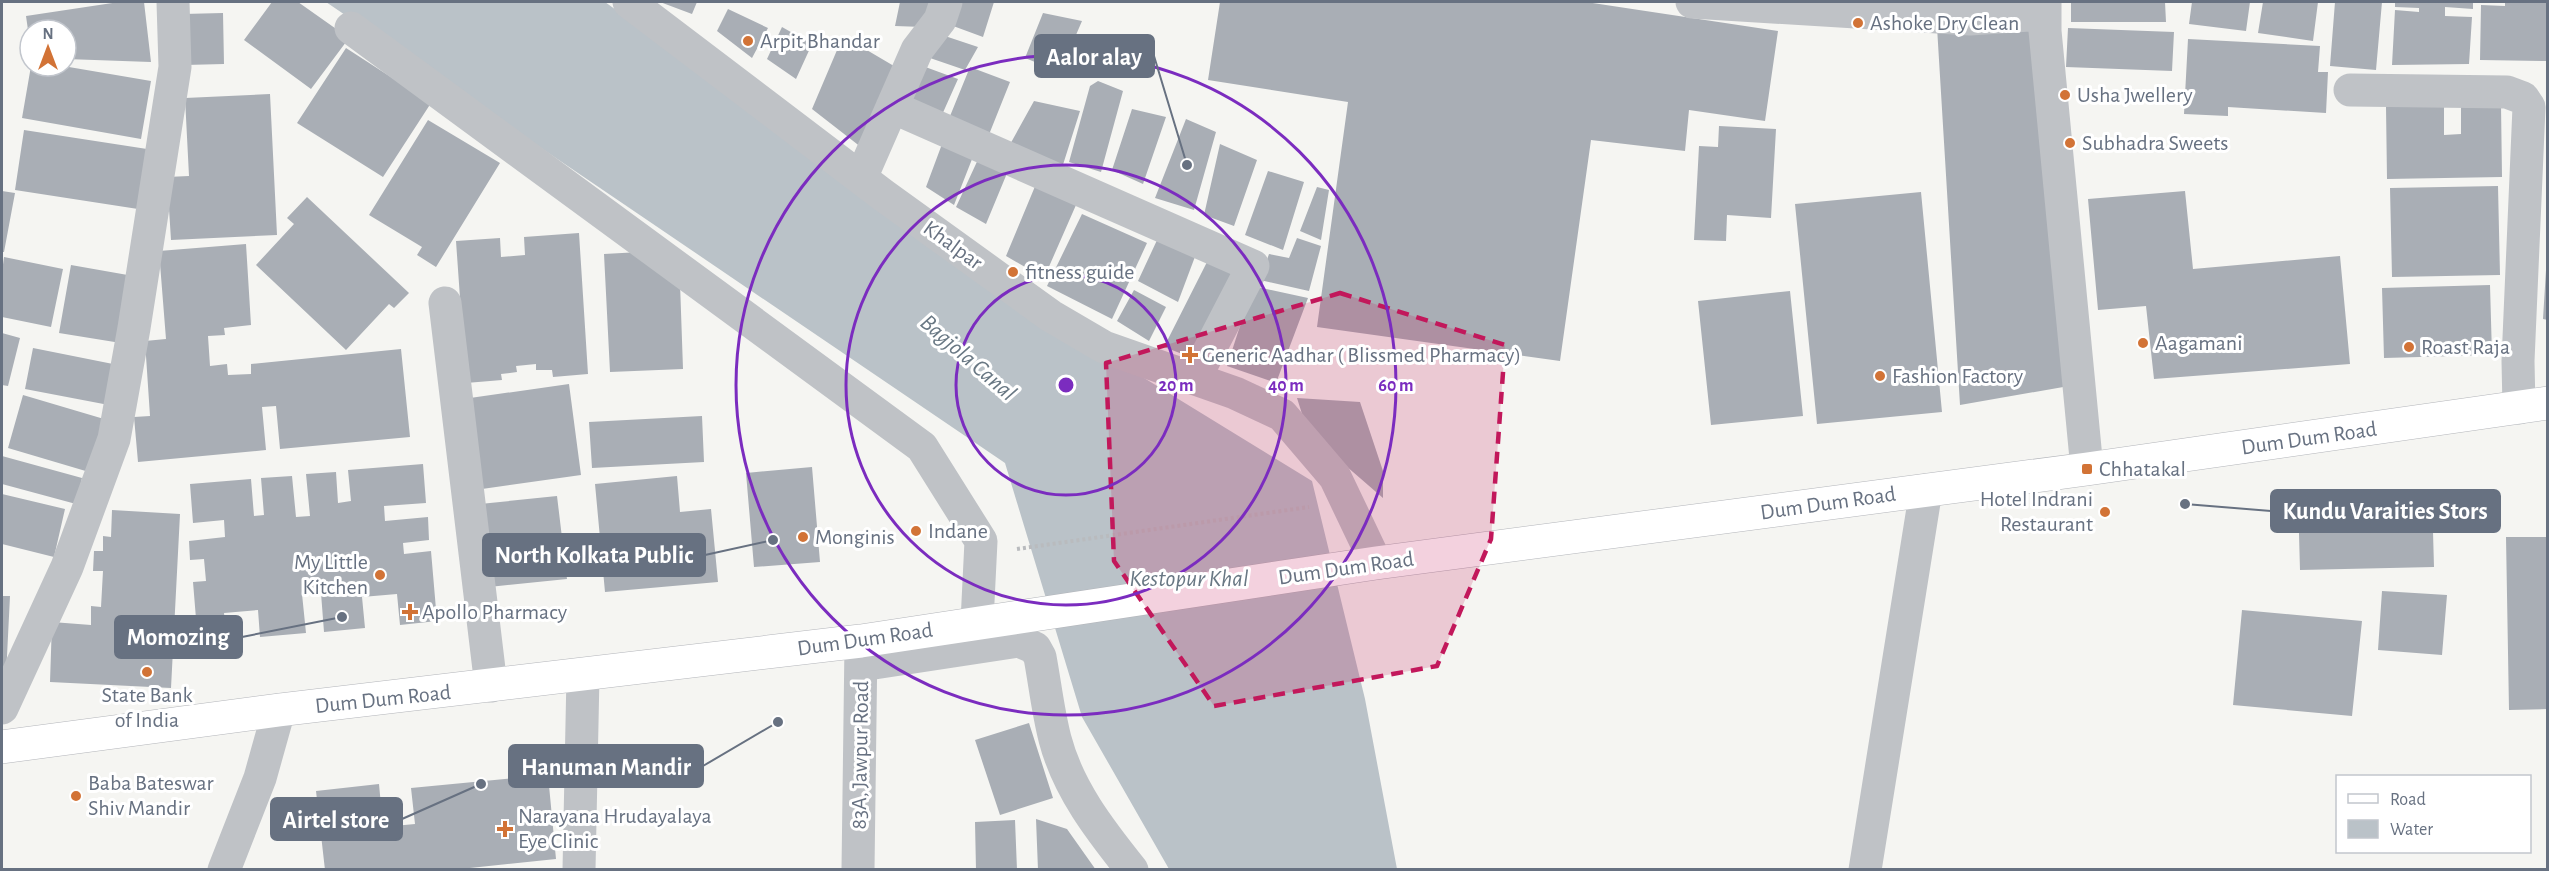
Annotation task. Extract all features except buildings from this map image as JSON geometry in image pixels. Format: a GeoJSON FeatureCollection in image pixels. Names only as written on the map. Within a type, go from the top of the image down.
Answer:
{"type":"FeatureCollection","features":[{"type":"Feature","properties":{"kind":"main road","name":"Dum Dum Road"},"geometry":{"type":"LineString","coordinates":[[2,747],[279,710],[583,675],[861,653],[991,620],[1376,563],[2087,469],[2533,406]]}},
{"type":"Feature","properties":{"kind":"street"},"geometry":{"type":"LineString","coordinates":[[2,708],[67,567],[114,439],[136,316],[175,67],[173,2]]}},
{"type":"Feature","properties":{"kind":"street","name":"Khalpar"},"geometry":{"type":"LineString","coordinates":[[629,2],[861,178],[1051,316],[1104,347],[1235,393],[1282,415],[1335,477],[1376,563]]}},
{"type":"Feature","properties":{"kind":"street"},"geometry":{"type":"LineString","coordinates":[[861,178],[917,50],[940,20],[946,2]]}},
{"type":"Feature","properties":{"kind":"street"},"geometry":{"type":"LineString","coordinates":[[1692,2],[1970,19],[2045,8],[2087,469]]}},
{"type":"Feature","properties":{"kind":"street"},"geometry":{"type":"LineString","coordinates":[[351,28],[922,447],[981,541],[991,620]]}},
{"type":"Feature","properties":{"kind":"street"},"geometry":{"type":"LineString","coordinates":[[2350,90],[2507,92],[2523,98],[2529,107],[2518,361],[2533,406]]}},
{"type":"Feature","properties":{"kind":"street"},"geometry":{"type":"LineString","coordinates":[[892,107],[1253,266],[1195,378]]}},
{"type":"Feature","properties":{"kind":"street"},"geometry":{"type":"LineString","coordinates":[[445,303],[491,686]]}},
{"type":"Feature","properties":{"kind":"street"},"geometry":{"type":"LineString","coordinates":[[1865,870],[1926,490]]}},
{"type":"Feature","properties":{"kind":"street"},"geometry":{"type":"LineString","coordinates":[[861,653],[1019,641],[1035,648],[1040,657],[1055,739],[1067,773],[1086,808],[1132,870]]}},
{"type":"Feature","properties":{"kind":"street","name":"83A, Jawpur Road"},"geometry":{"type":"LineString","coordinates":[[858,870],[861,653]]}},
{"type":"Feature","properties":{"kind":"street"},"geometry":{"type":"LineString","coordinates":[[579,870],[583,675]]}},
{"type":"Feature","properties":{"kind":"street"},"geometry":{"type":"LineString","coordinates":[[224,870],[261,778],[279,710]]}},
{"type":"Feature","properties":{"kind":"path"},"geometry":{"type":"LineString","coordinates":[[981,554],[1347,501]]}},
{"type":"Feature","properties":{"kind":"highlighted area"},"geometry":{"type":"Polygon","coordinates":[[[1340,293],[1505,345],[1491,539],[1437,666],[1214,706],[1114,561],[1106,363],[1340,293]]]}},
{"type":"Feature","properties":{"kind":"water","name":"Kestopur Khal"},"geometry":{"type":"Polygon","coordinates":[[[326,2],[605,2],[857,184],[1061,327],[1312,481],[1365,699],[1397,869],[1169,869],[1082,717],[1005,463],[326,2]]]}},
{"type":"Feature","properties":{"kind":"place","name":"Ashoke Dry Clean"},"geometry":{"type":"Point","coordinates":[1858,23]}},
{"type":"Feature","properties":{"kind":"place","name":"Arpit Bhandar"},"geometry":{"type":"Point","coordinates":[748,41]}},
{"type":"Feature","properties":{"kind":"place","name":"Usha Jwellery"},"geometry":{"type":"Point","coordinates":[2065,95]}},
{"type":"Feature","properties":{"kind":"place","name":"Subhadra Sweets"},"geometry":{"type":"Point","coordinates":[2070,143]}},
{"type":"Feature","properties":{"kind":"place","name":"Aalor alay"},"geometry":{"type":"Point","coordinates":[1187,165]}},
{"type":"Feature","properties":{"kind":"place","name":"fitness guide"},"geometry":{"type":"Point","coordinates":[1013,272]}},
{"type":"Feature","properties":{"kind":"place","name":"Aagamani"},"geometry":{"type":"Point","coordinates":[2143,343]}},
{"type":"Feature","properties":{"kind":"place","name":"Roast Raja"},"geometry":{"type":"Point","coordinates":[2409,347]}},
{"type":"Feature","properties":{"kind":"place","name":"Generic Aadhar ( Blissmed Pharmacy)"},"geometry":{"type":"Point","coordinates":[1190,355]}},
{"type":"Feature","properties":{"kind":"place","name":"Fashion Factory"},"geometry":{"type":"Point","coordinates":[1880,376]}},
{"type":"Feature","properties":{"kind":"place","name":"Chhatakal"},"geometry":{"type":"Point","coordinates":[2087,469]}},
{"type":"Feature","properties":{"kind":"place","name":"Kundu Varaities Stors"},"geometry":{"type":"Point","coordinates":[2185,504]}},
{"type":"Feature","properties":{"kind":"place","name":"Hotel Indrani Restaurant"},"geometry":{"type":"Point","coordinates":[2105,512]}},
{"type":"Feature","properties":{"kind":"place","name":"Indane"},"geometry":{"type":"Point","coordinates":[916,531]}},
{"type":"Feature","properties":{"kind":"place","name":"Monginis"},"geometry":{"type":"Point","coordinates":[803,537]}},
{"type":"Feature","properties":{"kind":"place","name":"North Kolkata Public"},"geometry":{"type":"Point","coordinates":[773,540]}},
{"type":"Feature","properties":{"kind":"place","name":"My Little Kitchen"},"geometry":{"type":"Point","coordinates":[380,575]}},
{"type":"Feature","properties":{"kind":"place","name":"Apollo Pharmacy"},"geometry":{"type":"Point","coordinates":[410,612]}},
{"type":"Feature","properties":{"kind":"place","name":"Momozing"},"geometry":{"type":"Point","coordinates":[342,617]}},
{"type":"Feature","properties":{"kind":"place","name":"State Bank of India"},"geometry":{"type":"Point","coordinates":[147,672]}},
{"type":"Feature","properties":{"kind":"place","name":"Hanuman Mandir"},"geometry":{"type":"Point","coordinates":[778,722]}},
{"type":"Feature","properties":{"kind":"place","name":"Airtel store"},"geometry":{"type":"Point","coordinates":[481,784]}},
{"type":"Feature","properties":{"kind":"place","name":"Baba Bateswar Shiv Mandir"},"geometry":{"type":"Point","coordinates":[76,796]}},
{"type":"Feature","properties":{"kind":"place","name":"Narayana Hrudayalaya Eye Clinic"},"geometry":{"type":"Point","coordinates":[505,829]}},
{"type":"Feature","properties":{"kind":"water label","name":"Bagjola Canal"},"geometry":{"type":"Point","coordinates":[968,358]}}]}
